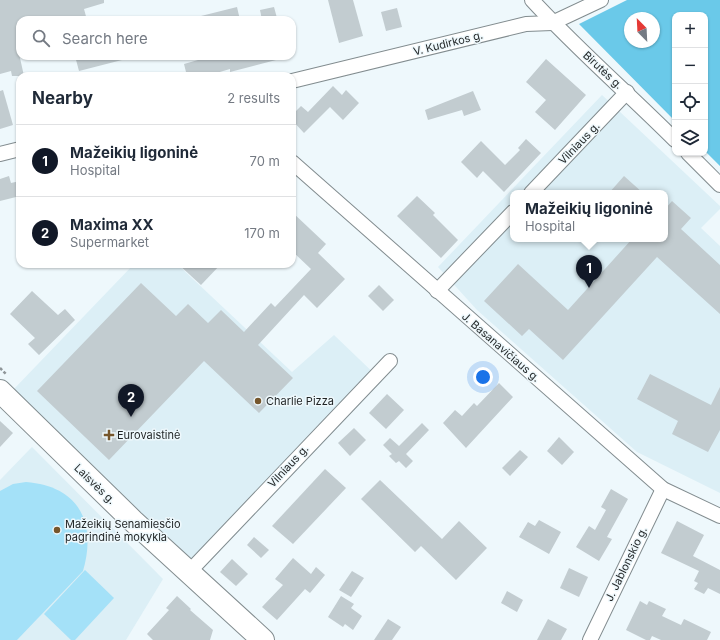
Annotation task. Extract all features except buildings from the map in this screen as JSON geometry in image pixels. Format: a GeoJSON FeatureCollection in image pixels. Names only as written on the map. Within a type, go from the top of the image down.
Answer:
{"type":"FeatureCollection","features":[{"type":"Feature","properties":{"kind":"main road","name":"Laisvės g."},"geometry":{"type":"LineString","coordinates":[[0,391],[134,521],[263,640]]}},
{"type":"Feature","properties":{"kind":"street","name":"Birutės g."},"geometry":{"type":"LineString","coordinates":[[532,0],[552,23],[627,92],[672,137]]}},
{"type":"Feature","properties":{"kind":"street","name":"V. Kudirkos g."},"geometry":{"type":"LineString","coordinates":[[296,80],[526,24],[552,23],[601,0]]}},
{"type":"Feature","properties":{"kind":"street","name":"Vilniaus g."},"geometry":{"type":"LineString","coordinates":[[534,190],[627,92]]}},
{"type":"Feature","properties":{"kind":"street"},"geometry":{"type":"LineString","coordinates":[[0,154],[16,150]]}},
{"type":"Feature","properties":{"kind":"street"},"geometry":{"type":"LineString","coordinates":[[691,156],[720,185]]}},
{"type":"Feature","properties":{"kind":"street","name":"J. Basanavičiaus g."},"geometry":{"type":"LineString","coordinates":[[296,166],[663,489],[720,516]]}},
{"type":"Feature","properties":{"kind":"street"},"geometry":{"type":"LineString","coordinates":[[437,291],[510,215]]}},
{"type":"Feature","properties":{"kind":"street","name":"Vilniaus g."},"geometry":{"type":"LineString","coordinates":[[189,572],[390,361]]}},
{"type":"Feature","properties":{"kind":"street","name":"J. Jablonskio g."},"geometry":{"type":"LineString","coordinates":[[590,640],[663,489]]}},
{"type":"Feature","properties":{"kind":"shaded area"},"geometry":{"type":"Polygon","coordinates":[[[627,0],[720,0],[720,166],[708,154],[708,12],[672,12],[672,118],[579,24],[627,0]]]}},
{"type":"Feature","properties":{"kind":"shaded area"},"geometry":{"type":"Polygon","coordinates":[[[602,95],[720,206],[720,209],[701,228],[720,246],[720,493],[637,452],[477,310],[438,267],[510,191],[510,242],[668,242],[668,190],[511,190],[602,95]]]}},
{"type":"Feature","properties":{"kind":"shaded area"},"geometry":{"type":"Polygon","coordinates":[[[130,268],[181,268],[292,372],[334,335],[382,381],[200,572],[13,390],[130,268]]]}},
{"type":"Feature","properties":{"kind":"shaded area","name":"Mažeikių Senamiesčio pagrindinė mokykla"},"geometry":{"type":"Polygon","coordinates":[[[32,447],[163,579],[126,640],[0,640],[0,480],[32,447]]]}},
{"type":"Feature","properties":{"kind":"shaded area"},"geometry":{"type":"Polygon","coordinates":[[[26,482],[44,485],[59,491],[71,499],[80,510],[85,523],[87,554],[83,571],[17,640],[0,640],[0,491],[13,484],[26,482]]]}},
{"type":"Feature","properties":{"kind":"shaded area"},"geometry":{"type":"Polygon","coordinates":[[[85,570],[114,598],[75,640],[71,640],[44,614],[85,570]]]}},
{"type":"Feature","properties":{"kind":"place","name":"Mažeikių ligoninė"},"geometry":{"type":"Point","coordinates":[589,288]}},
{"type":"Feature","properties":{"kind":"place","name":"Charlie Pizza"},"geometry":{"type":"Point","coordinates":[258,401]}},
{"type":"Feature","properties":{"kind":"place","name":"Maxima XX"},"geometry":{"type":"Point","coordinates":[131,417]}},
{"type":"Feature","properties":{"kind":"place","name":"Eurovaistinė"},"geometry":{"type":"Point","coordinates":[109,435]}},
{"type":"Feature","properties":{"kind":"place","name":"Mažeikių Senamiesčio pagrindinė mokykla"},"geometry":{"type":"Point","coordinates":[57,530]}}]}
